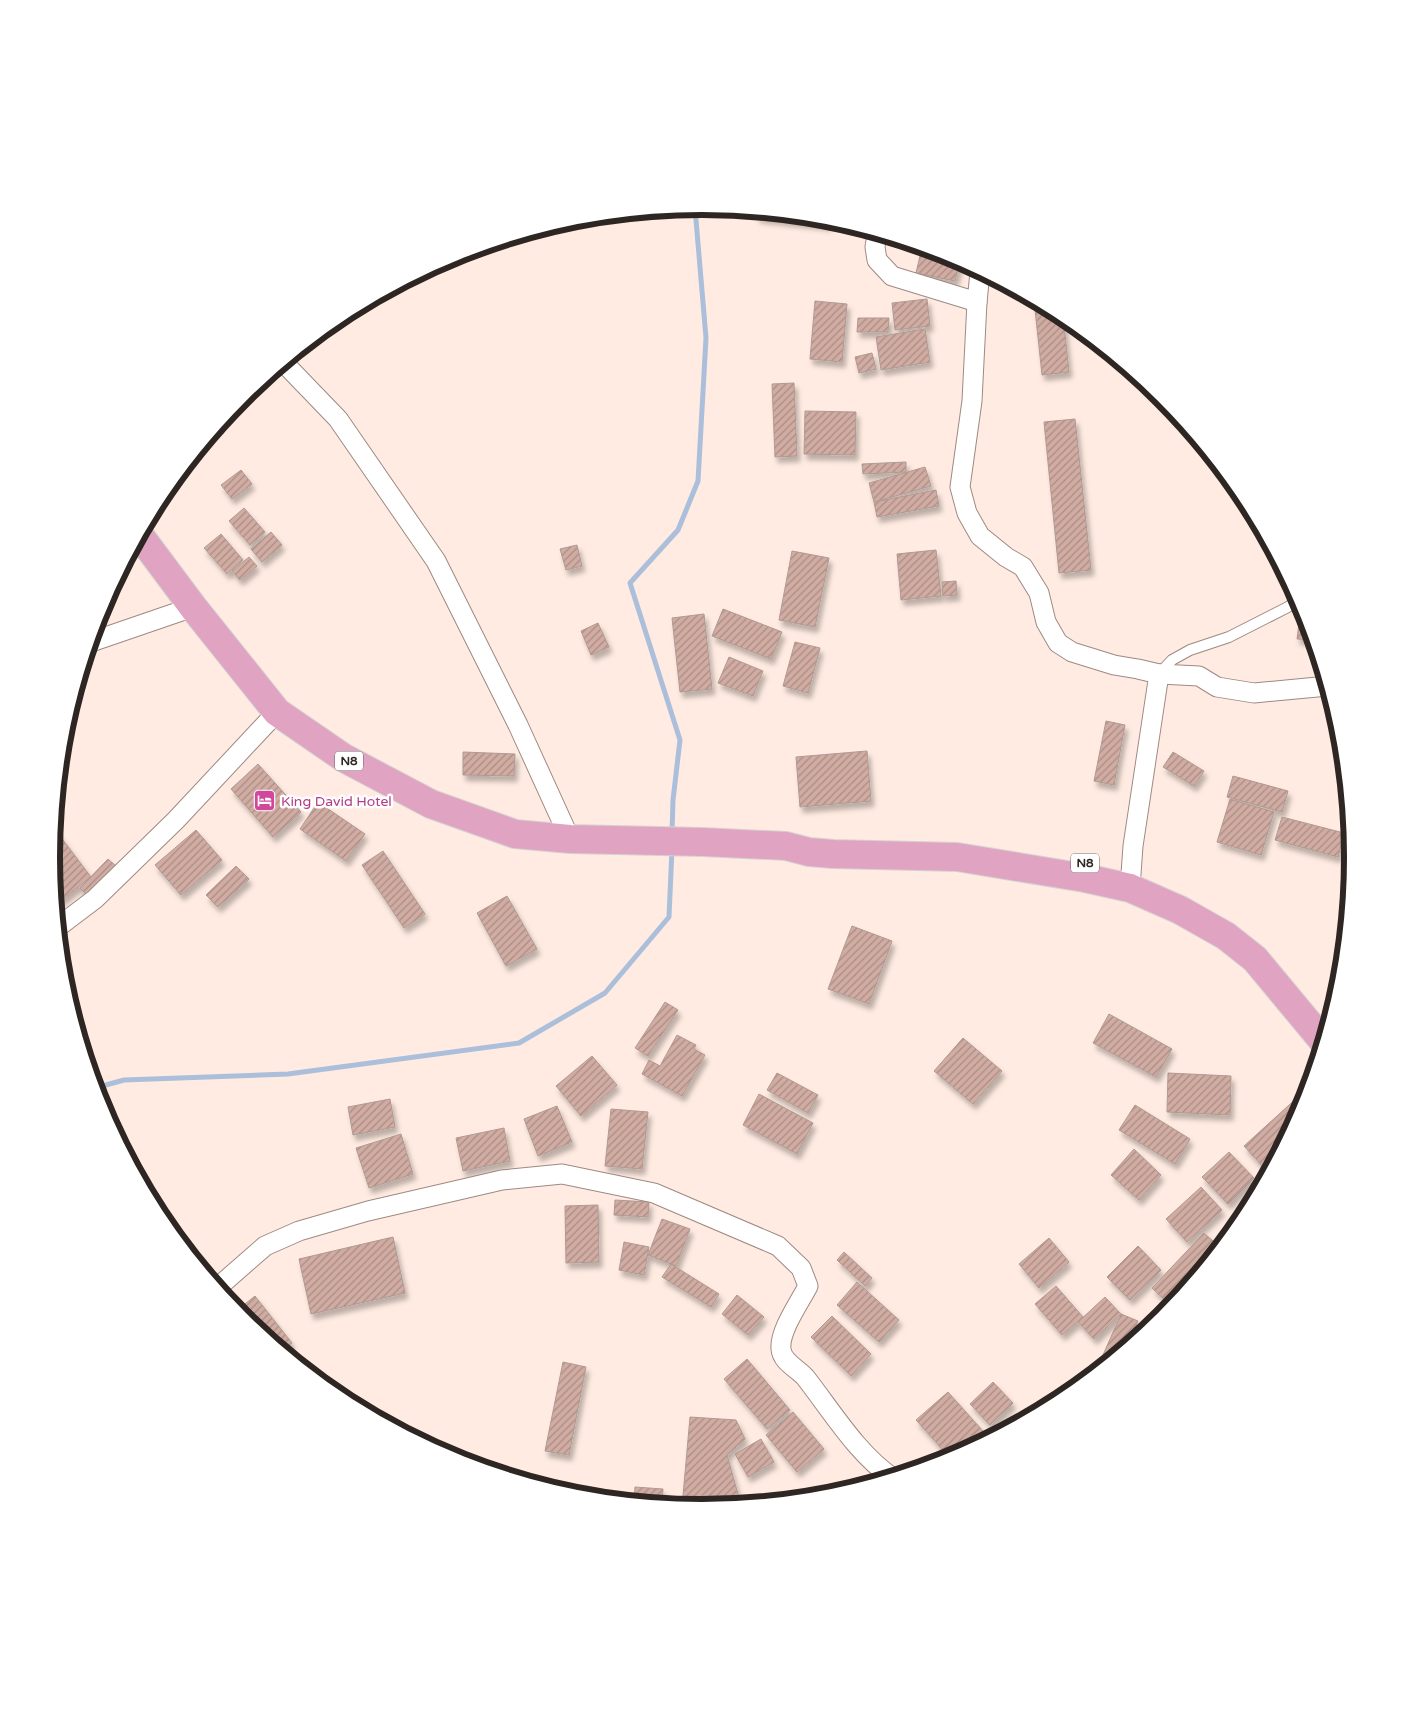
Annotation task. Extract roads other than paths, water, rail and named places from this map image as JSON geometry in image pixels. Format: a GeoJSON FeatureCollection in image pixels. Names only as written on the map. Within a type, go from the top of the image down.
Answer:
{"type":"FeatureCollection","features":[{"type":"Feature","properties":{"kind":"highway","name":"N8"},"geometry":{"type":"LineString","coordinates":[[144,541],[193,607],[277,712],[344,758],[432,804],[515,834],[570,839],[786,846],[810,852],[958,858],[1085,878],[1130,880],[1186,896],[1235,923],[1265,948],[1324,1019]]}},
{"type":"Feature","properties":{"kind":"highway","name":"N8"},"geometry":{"type":"LineString","coordinates":[[1130,880],[1226,936],[1255,959],[1319,1036]]}},
{"type":"Feature","properties":{"kind":"street"},"geometry":{"type":"LineString","coordinates":[[876,239],[877,260],[892,276],[977,302]]}},
{"type":"Feature","properties":{"kind":"street"},"geometry":{"type":"LineString","coordinates":[[979,278],[972,401],[960,487],[968,513],[980,536],[1006,557],[1023,567],[1039,593],[1046,622],[1058,643],[1072,652],[1106,662],[1159,674],[1199,676],[1216,687],[1254,693],[1321,687]]}},
{"type":"Feature","properties":{"kind":"street"},"geometry":{"type":"LineString","coordinates":[[288,367],[338,420],[436,561],[518,725],[570,839]]}},
{"type":"Feature","properties":{"kind":"street"},"geometry":{"type":"LineString","coordinates":[[98,639],[193,607]]}},
{"type":"Feature","properties":{"kind":"street"},"geometry":{"type":"LineString","coordinates":[[1130,880],[1159,674]]}},
{"type":"Feature","properties":{"kind":"street"},"geometry":{"type":"LineString","coordinates":[[63,923],[95,899],[169,827],[277,712]]}},
{"type":"Feature","properties":{"kind":"street"},"geometry":{"type":"LineString","coordinates":[[221,1284],[266,1246],[299,1231],[368,1211],[502,1180],[562,1174],[654,1193],[778,1246],[801,1268],[808,1286],[782,1336],[780,1347],[782,1356],[802,1374],[867,1457],[887,1473]]}},
{"type":"Feature","properties":{"kind":"lane"},"geometry":{"type":"LineString","coordinates":[[1159,674],[1172,660],[1190,650],[1229,637],[1292,604]]}},
{"type":"Feature","properties":{"kind":"waterway"},"geometry":{"type":"LineString","coordinates":[[672,833],[673,800],[680,740],[630,583],[678,530],[698,481],[706,338],[696,215]]}},
{"type":"Feature","properties":{"kind":"waterway"},"geometry":{"type":"LineString","coordinates":[[102,1086],[124,1080],[288,1074],[519,1043],[605,993],[669,917],[672,849]]}},
{"type":"Feature","properties":{"kind":"place","name":"King David Hotel"},"geometry":{"type":"Point","coordinates":[265,801]}}]}
